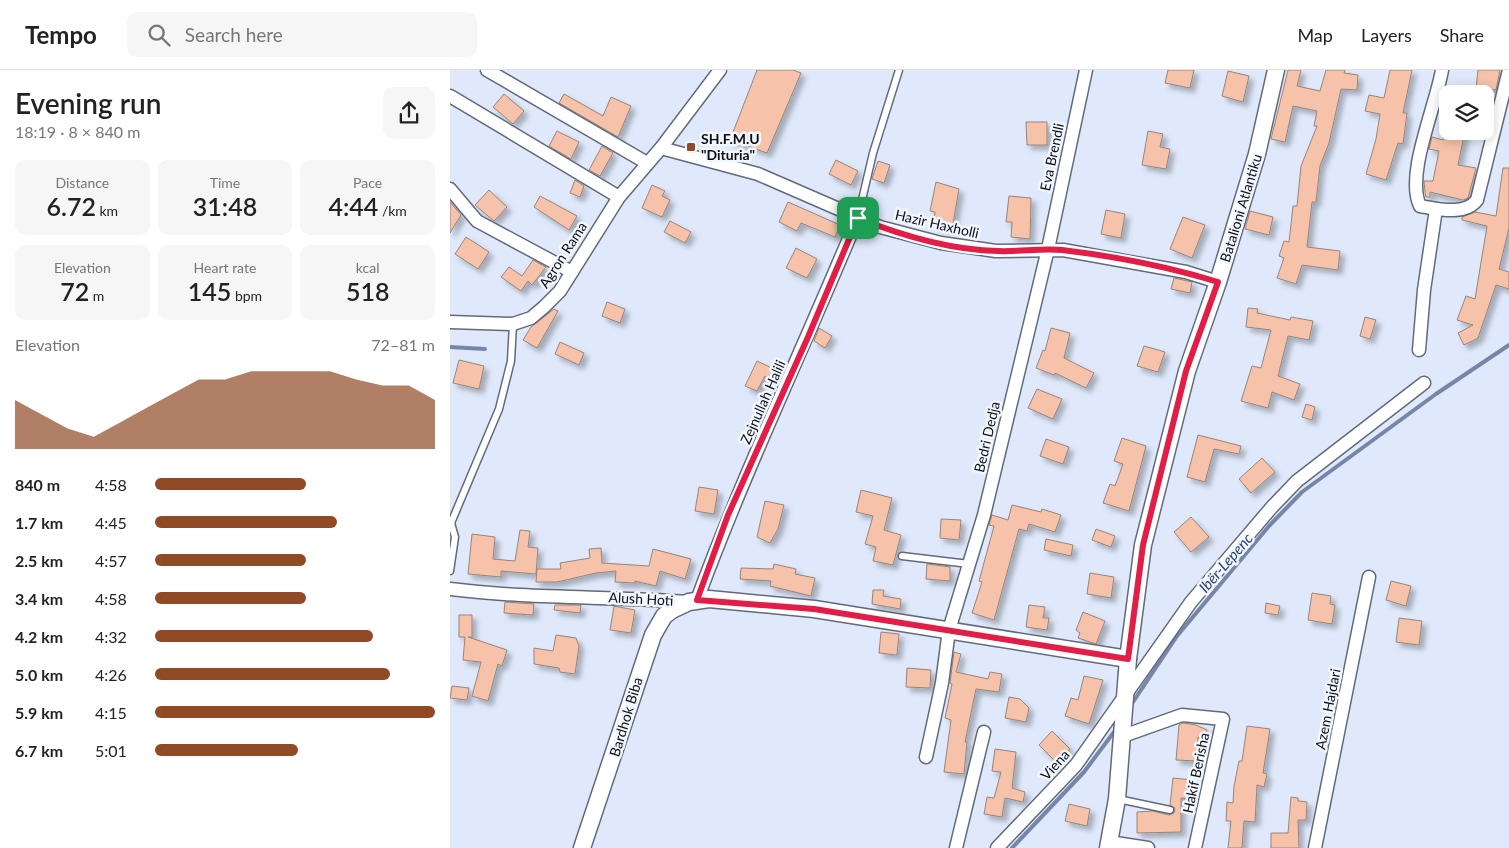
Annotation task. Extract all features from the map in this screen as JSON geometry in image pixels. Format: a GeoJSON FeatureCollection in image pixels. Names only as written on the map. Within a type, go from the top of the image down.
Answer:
{"type":"FeatureCollection","features":[{"type":"Feature","properties":{"kind":"street"},"geometry":{"type":"LineString","coordinates":[[487,70],[647,164]]}},
{"type":"Feature","properties":{"kind":"street","name":"Agron Rama"},"geometry":{"type":"LineString","coordinates":[[450,322],[513,324],[531,318],[544,307],[560,291],[619,197],[661,148],[720,70]]}},
{"type":"Feature","properties":{"kind":"street","name":"Eva Brendli"},"geometry":{"type":"LineString","coordinates":[[1048,250],[1086,70]]}},
{"type":"Feature","properties":{"kind":"street","name":"Batalioni Atlantiku"},"geometry":{"type":"LineString","coordinates":[[1148,848],[1108,845],[1117,799],[1127,699],[1128,659],[1143,545],[1186,371],[1218,282],[1257,154],[1276,70]]}},
{"type":"Feature","properties":{"kind":"street"},"geometry":{"type":"LineString","coordinates":[[1433,233],[1420,206],[1415,189],[1416,173],[1442,70]]}},
{"type":"Feature","properties":{"kind":"street"},"geometry":{"type":"LineString","coordinates":[[1420,206],[1436,209],[1467,209],[1477,200],[1509,70]]}},
{"type":"Feature","properties":{"kind":"street"},"geometry":{"type":"LineString","coordinates":[[450,96],[619,197]]}},
{"type":"Feature","properties":{"kind":"street","name":"Hazir Haxholli"},"geometry":{"type":"LineString","coordinates":[[661,148],[758,174],[880,227],[941,243],[974,249],[1011,252],[1048,250],[1186,272],[1218,282]]}},
{"type":"Feature","properties":{"kind":"street"},"geometry":{"type":"LineString","coordinates":[[450,189],[477,221],[572,272]]}},
{"type":"Feature","properties":{"kind":"street"},"geometry":{"type":"LineString","coordinates":[[1419,350],[1436,209]]}},
{"type":"Feature","properties":{"kind":"street","name":"Zejnullah Halili"},"geometry":{"type":"LineString","coordinates":[[693,601],[728,515],[808,337],[858,218]]}},
{"type":"Feature","properties":{"kind":"street","name":"Bedri Dedja"},"geometry":{"type":"LineString","coordinates":[[949,630],[984,515],[1048,250]]}},
{"type":"Feature","properties":{"kind":"street","name":"Batalioni Atlantiku"},"geometry":{"type":"LineString","coordinates":[[1127,699],[1192,602],[1297,480],[1424,383]]}},
{"type":"Feature","properties":{"kind":"street","name":"Azem Hajdari"},"geometry":{"type":"LineString","coordinates":[[1315,848],[1369,577]]}},
{"type":"Feature","properties":{"kind":"street","name":"Alush Hoti"},"geometry":{"type":"LineString","coordinates":[[450,589],[524,596],[632,598],[814,609],[1128,659]]}},
{"type":"Feature","properties":{"kind":"street","name":"Bardhok Biba"},"geometry":{"type":"LineString","coordinates":[[582,848],[653,635],[664,616],[693,601]]}},
{"type":"Feature","properties":{"kind":"street"},"geometry":{"type":"LineString","coordinates":[[926,757],[942,683],[949,630]]}},
{"type":"Feature","properties":{"kind":"street","name":"Viena"},"geometry":{"type":"LineString","coordinates":[[997,848],[1076,765],[1127,699]]}},
{"type":"Feature","properties":{"kind":"street","name":"Hakif Berisha"},"geometry":{"type":"LineString","coordinates":[[1123,736],[1182,715],[1223,719],[1195,848]]}},
{"type":"Feature","properties":{"kind":"street"},"geometry":{"type":"LineString","coordinates":[[956,848],[984,732]]}},
{"type":"Feature","properties":{"kind":"lane"},"geometry":{"type":"LineString","coordinates":[[858,218],[873,153],[899,70]]}},
{"type":"Feature","properties":{"kind":"lane"},"geometry":{"type":"LineString","coordinates":[[450,571],[455,537],[451,523],[499,409],[511,361],[513,324]]}},
{"type":"Feature","properties":{"kind":"lane"},"geometry":{"type":"LineString","coordinates":[[902,556],[969,564]]}},
{"type":"Feature","properties":{"kind":"lane"},"geometry":{"type":"LineString","coordinates":[[1117,799],[1170,810]]}},
{"type":"Feature","properties":{"kind":"building"},"geometry":{"type":"Polygon","coordinates":[[[757,70],[793,70],[801,73],[767,153],[730,140],[757,70]]]}},
{"type":"Feature","properties":{"kind":"building"},"geometry":{"type":"Polygon","coordinates":[[[1168,70],[1194,70],[1190,88],[1165,83],[1168,70]]]}},
{"type":"Feature","properties":{"kind":"building"},"geometry":{"type":"Polygon","coordinates":[[[1288,70],[1301,70],[1297,86],[1320,91],[1326,70],[1345,70],[1344,73],[1358,75],[1357,90],[1341,89],[1329,143],[1320,166],[1316,202],[1312,202],[1307,247],[1340,251],[1338,270],[1302,265],[1296,284],[1277,278],[1284,258],[1279,256],[1284,241],[1289,242],[1293,206],[1297,206],[1301,166],[1317,126],[1314,126],[1317,111],[1293,106],[1285,142],[1271,139],[1288,70]]]}},
{"type":"Feature","properties":{"kind":"building"},"geometry":{"type":"Polygon","coordinates":[[[1390,70],[1412,70],[1403,113],[1407,113],[1403,144],[1398,143],[1386,180],[1366,174],[1376,139],[1380,114],[1365,111],[1369,95],[1384,98],[1390,70]]]}},
{"type":"Feature","properties":{"kind":"building"},"geometry":{"type":"Polygon","coordinates":[[[1478,70],[1500,70],[1496,90],[1494,90],[1494,85],[1476,85],[1478,70]]]}},
{"type":"Feature","properties":{"kind":"building"},"geometry":{"type":"Polygon","coordinates":[[[1228,71],[1249,76],[1243,102],[1222,96],[1228,71]]]}},
{"type":"Feature","properties":{"kind":"building"},"geometry":{"type":"Polygon","coordinates":[[[504,94],[524,111],[513,124],[493,107],[504,94]]]}},
{"type":"Feature","properties":{"kind":"building"},"geometry":{"type":"Polygon","coordinates":[[[564,94],[603,116],[611,97],[631,106],[618,137],[559,103],[564,94]]]}},
{"type":"Feature","properties":{"kind":"building"},"geometry":{"type":"Polygon","coordinates":[[[1026,122],[1047,122],[1047,145],[1027,145],[1026,122]]]}},
{"type":"Feature","properties":{"kind":"building"},"geometry":{"type":"Polygon","coordinates":[[[557,131],[579,142],[571,159],[549,146],[557,131]]]}},
{"type":"Feature","properties":{"kind":"building"},"geometry":{"type":"Polygon","coordinates":[[[1148,131],[1163,134],[1160,147],[1170,149],[1166,169],[1142,165],[1148,131]]]}},
{"type":"Feature","properties":{"kind":"building"},"geometry":{"type":"Polygon","coordinates":[[[1432,137],[1439,140],[1463,140],[1458,165],[1476,168],[1468,198],[1463,200],[1430,192],[1430,197],[1426,197],[1424,181],[1433,181],[1439,151],[1429,149],[1432,137]]]}},
{"type":"Feature","properties":{"kind":"building"},"geometry":{"type":"Polygon","coordinates":[[[602,146],[613,153],[600,176],[589,170],[602,146]]]}},
{"type":"Feature","properties":{"kind":"building"},"geometry":{"type":"Polygon","coordinates":[[[836,160],[858,171],[851,185],[829,174],[836,160]]]}},
{"type":"Feature","properties":{"kind":"building"},"geometry":{"type":"Polygon","coordinates":[[[878,161],[890,165],[884,183],[872,179],[878,161]]]}},
{"type":"Feature","properties":{"kind":"building"},"geometry":{"type":"Polygon","coordinates":[[[1503,168],[1509,168],[1509,228],[1499,269],[1509,272],[1509,289],[1496,285],[1478,338],[1464,345],[1458,333],[1473,325],[1457,320],[1466,296],[1475,299],[1487,226],[1462,220],[1462,217],[1475,212],[1496,216],[1503,168]]]}},
{"type":"Feature","properties":{"kind":"building"},"geometry":{"type":"Polygon","coordinates":[[[575,180],[584,186],[580,197],[570,193],[575,180]]]}},
{"type":"Feature","properties":{"kind":"building"},"geometry":{"type":"Polygon","coordinates":[[[936,182],[959,189],[952,229],[933,225],[935,212],[930,211],[936,182]]]}},
{"type":"Feature","properties":{"kind":"building"},"geometry":{"type":"Polygon","coordinates":[[[652,185],[665,191],[662,196],[670,200],[662,217],[642,208],[652,185]]]}},
{"type":"Feature","properties":{"kind":"building"},"geometry":{"type":"Polygon","coordinates":[[[489,190],[507,207],[494,221],[475,205],[489,190]]]}},
{"type":"Feature","properties":{"kind":"building"},"geometry":{"type":"Polygon","coordinates":[[[540,196],[577,216],[569,230],[534,207],[540,196]]]}},
{"type":"Feature","properties":{"kind":"building"},"geometry":{"type":"Polygon","coordinates":[[[1009,196],[1031,198],[1030,239],[1011,237],[1012,222],[1006,222],[1009,196]]]}},
{"type":"Feature","properties":{"kind":"building"},"geometry":{"type":"Polygon","coordinates":[[[450,202],[461,215],[450,233],[450,202]]]}},
{"type":"Feature","properties":{"kind":"building"},"geometry":{"type":"Polygon","coordinates":[[[788,202],[840,225],[835,237],[801,223],[797,231],[779,222],[788,202]]]}},
{"type":"Feature","properties":{"kind":"building"},"geometry":{"type":"Polygon","coordinates":[[[1106,210],[1125,214],[1121,238],[1101,234],[1106,210]]]}},
{"type":"Feature","properties":{"kind":"building"},"geometry":{"type":"Polygon","coordinates":[[[1250,211],[1273,217],[1269,235],[1245,229],[1250,211]]]}},
{"type":"Feature","properties":{"kind":"building"},"geometry":{"type":"Polygon","coordinates":[[[1183,217],[1205,225],[1192,258],[1170,249],[1183,217]]]}},
{"type":"Feature","properties":{"kind":"building"},"geometry":{"type":"Polygon","coordinates":[[[670,221],[691,232],[685,243],[664,232],[670,221]]]}},
{"type":"Feature","properties":{"kind":"building"},"geometry":{"type":"Polygon","coordinates":[[[466,237],[489,252],[478,269],[455,254],[466,237]]]}},
{"type":"Feature","properties":{"kind":"building"},"geometry":{"type":"Polygon","coordinates":[[[796,248],[817,259],[807,278],[786,268],[796,248]]]}},
{"type":"Feature","properties":{"kind":"building"},"geometry":{"type":"Polygon","coordinates":[[[533,260],[546,267],[532,285],[528,281],[521,291],[501,277],[509,267],[522,276],[533,260]]]}},
{"type":"Feature","properties":{"kind":"building"},"geometry":{"type":"Polygon","coordinates":[[[1174,278],[1192,282],[1190,293],[1171,289],[1174,278]]]}},
{"type":"Feature","properties":{"kind":"building"},"geometry":{"type":"Polygon","coordinates":[[[607,302],[625,309],[620,323],[602,316],[607,302]]]}},
{"type":"Feature","properties":{"kind":"building"},"geometry":{"type":"Polygon","coordinates":[[[1248,308],[1258,309],[1257,313],[1290,320],[1291,317],[1313,321],[1309,340],[1288,336],[1278,376],[1300,384],[1294,400],[1272,392],[1268,408],[1241,401],[1252,366],[1261,368],[1271,330],[1246,327],[1248,308]]]}},
{"type":"Feature","properties":{"kind":"building"},"geometry":{"type":"Polygon","coordinates":[[[554,309],[558,311],[537,348],[523,340],[531,327],[554,309]]]}},
{"type":"Feature","properties":{"kind":"building"},"geometry":{"type":"Polygon","coordinates":[[[1365,317],[1376,320],[1370,339],[1360,336],[1365,317]]]}},
{"type":"Feature","properties":{"kind":"building"},"geometry":{"type":"Polygon","coordinates":[[[819,328],[832,336],[825,348],[814,341],[819,328]]]}},
{"type":"Feature","properties":{"kind":"building"},"geometry":{"type":"Polygon","coordinates":[[[1051,328],[1070,333],[1064,358],[1094,373],[1086,388],[1055,373],[1054,375],[1036,368],[1043,350],[1045,351],[1051,328]]]}},
{"type":"Feature","properties":{"kind":"building"},"geometry":{"type":"Polygon","coordinates":[[[560,342],[584,353],[579,365],[555,354],[560,342]]]}},
{"type":"Feature","properties":{"kind":"building"},"geometry":{"type":"Polygon","coordinates":[[[1144,346],[1165,352],[1158,372],[1137,366],[1144,346]]]}},
{"type":"Feature","properties":{"kind":"building"},"geometry":{"type":"Polygon","coordinates":[[[459,360],[484,366],[479,389],[453,383],[459,360]]]}},
{"type":"Feature","properties":{"kind":"building"},"geometry":{"type":"Polygon","coordinates":[[[757,361],[776,370],[771,379],[765,376],[757,391],[745,386],[757,361]]]}},
{"type":"Feature","properties":{"kind":"building"},"geometry":{"type":"Polygon","coordinates":[[[1037,389],[1062,399],[1053,419],[1028,408],[1037,389]]]}},
{"type":"Feature","properties":{"kind":"building"},"geometry":{"type":"Polygon","coordinates":[[[1306,404],[1315,407],[1312,420],[1302,417],[1306,404]]]}},
{"type":"Feature","properties":{"kind":"building"},"geometry":{"type":"Polygon","coordinates":[[[1198,435],[1241,446],[1239,454],[1214,449],[1205,482],[1187,477],[1198,435]]]}},
{"type":"Feature","properties":{"kind":"building"},"geometry":{"type":"Polygon","coordinates":[[[1122,438],[1146,446],[1129,511],[1103,503],[1110,484],[1115,486],[1123,464],[1114,461],[1122,438]]]}},
{"type":"Feature","properties":{"kind":"building"},"geometry":{"type":"Polygon","coordinates":[[[1046,439],[1069,447],[1063,464],[1040,456],[1046,439]]]}},
{"type":"Feature","properties":{"kind":"building"},"geometry":{"type":"Polygon","coordinates":[[[1262,458],[1275,472],[1251,493],[1239,479],[1262,458]]]}},
{"type":"Feature","properties":{"kind":"building"},"geometry":{"type":"Polygon","coordinates":[[[699,487],[718,490],[714,514],[695,511],[699,487]]]}},
{"type":"Feature","properties":{"kind":"building"},"geometry":{"type":"Polygon","coordinates":[[[861,490],[892,498],[884,530],[901,535],[893,565],[873,561],[876,547],[865,544],[873,516],[856,512],[861,490]]]}},
{"type":"Feature","properties":{"kind":"building"},"geometry":{"type":"Polygon","coordinates":[[[765,501],[784,505],[778,529],[770,543],[757,537],[765,501]]]}},
{"type":"Feature","properties":{"kind":"building"},"geometry":{"type":"Polygon","coordinates":[[[1012,505],[1041,512],[1042,509],[1061,515],[1055,532],[1029,524],[1027,531],[1019,529],[994,620],[972,613],[982,582],[979,581],[994,526],[989,525],[992,515],[1008,520],[1012,505]]]}},
{"type":"Feature","properties":{"kind":"building"},"geometry":{"type":"Polygon","coordinates":[[[1191,517],[1209,537],[1191,552],[1174,532],[1191,517]]]}},
{"type":"Feature","properties":{"kind":"building"},"geometry":{"type":"Polygon","coordinates":[[[941,519],[961,520],[959,540],[940,538],[941,519]]]}},
{"type":"Feature","properties":{"kind":"building"},"geometry":{"type":"Polygon","coordinates":[[[1096,529],[1115,536],[1111,547],[1092,540],[1096,529]]]}},
{"type":"Feature","properties":{"kind":"building"},"geometry":{"type":"Polygon","coordinates":[[[520,530],[530,531],[528,547],[538,548],[536,574],[501,571],[501,577],[468,574],[472,534],[495,537],[493,559],[515,561],[520,530]]]}},
{"type":"Feature","properties":{"kind":"building"},"geometry":{"type":"Polygon","coordinates":[[[1046,539],[1073,545],[1071,556],[1044,550],[1046,539]]]}},
{"type":"Feature","properties":{"kind":"building"},"geometry":{"type":"Polygon","coordinates":[[[601,548],[602,563],[649,566],[653,549],[691,559],[685,579],[660,571],[656,586],[635,581],[635,583],[615,582],[616,571],[596,573],[557,582],[536,582],[537,569],[561,569],[560,563],[590,558],[589,549],[601,548]]]}},
{"type":"Feature","properties":{"kind":"building"},"geometry":{"type":"Polygon","coordinates":[[[774,564],[796,569],[795,574],[815,578],[811,596],[770,586],[771,581],[740,579],[741,568],[773,569],[774,564]]]}},
{"type":"Feature","properties":{"kind":"building"},"geometry":{"type":"Polygon","coordinates":[[[927,564],[950,567],[950,581],[926,579],[927,564]]]}},
{"type":"Feature","properties":{"kind":"building"},"geometry":{"type":"Polygon","coordinates":[[[1090,573],[1114,577],[1111,598],[1087,594],[1090,573]]]}},
{"type":"Feature","properties":{"kind":"building"},"geometry":{"type":"Polygon","coordinates":[[[1391,581],[1411,586],[1406,606],[1386,600],[1391,581]]]}},
{"type":"Feature","properties":{"kind":"building"},"geometry":{"type":"Polygon","coordinates":[[[873,590],[884,590],[883,596],[901,599],[900,609],[872,604],[873,590]]]}},
{"type":"Feature","properties":{"kind":"building"},"geometry":{"type":"Polygon","coordinates":[[[1312,593],[1331,596],[1330,604],[1335,605],[1332,624],[1308,620],[1312,593]]]}},
{"type":"Feature","properties":{"kind":"building"},"geometry":{"type":"Polygon","coordinates":[[[505,602],[534,604],[533,615],[504,613],[505,602]]]}},
{"type":"Feature","properties":{"kind":"building"},"geometry":{"type":"Polygon","coordinates":[[[1266,603],[1280,606],[1278,615],[1265,613],[1266,603]]]}},
{"type":"Feature","properties":{"kind":"building"},"geometry":{"type":"Polygon","coordinates":[[[555,605],[581,605],[580,613],[554,610],[555,605]]]}},
{"type":"Feature","properties":{"kind":"building"},"geometry":{"type":"Polygon","coordinates":[[[1029,605],[1045,607],[1043,618],[1049,618],[1047,630],[1026,627],[1029,605]]]}},
{"type":"Feature","properties":{"kind":"building"},"geometry":{"type":"Polygon","coordinates":[[[614,606],[635,610],[631,633],[610,630],[614,606]]]}},
{"type":"Feature","properties":{"kind":"building"},"geometry":{"type":"Polygon","coordinates":[[[1083,612],[1105,621],[1096,644],[1078,638],[1080,633],[1076,630],[1083,612]]]}},
{"type":"Feature","properties":{"kind":"building"},"geometry":{"type":"Polygon","coordinates":[[[459,615],[472,615],[472,637],[468,637],[507,650],[502,666],[498,664],[488,701],[472,696],[481,662],[463,660],[465,637],[459,637],[459,615]]]}},
{"type":"Feature","properties":{"kind":"building"},"geometry":{"type":"Polygon","coordinates":[[[1399,618],[1422,621],[1419,645],[1396,642],[1399,618]]]}},
{"type":"Feature","properties":{"kind":"building"},"geometry":{"type":"Polygon","coordinates":[[[881,632],[899,634],[897,655],[879,653],[881,632]]]}},
{"type":"Feature","properties":{"kind":"building"},"geometry":{"type":"Polygon","coordinates":[[[556,635],[576,638],[579,646],[575,674],[560,672],[559,668],[534,664],[534,648],[553,651],[556,635]]]}},
{"type":"Feature","properties":{"kind":"building"},"geometry":{"type":"Polygon","coordinates":[[[954,652],[961,654],[956,672],[988,679],[990,672],[1002,674],[999,692],[976,689],[965,742],[967,742],[964,774],[944,772],[951,720],[945,718],[952,684],[950,683],[954,652]]]}},
{"type":"Feature","properties":{"kind":"building"},"geometry":{"type":"Polygon","coordinates":[[[907,668],[931,670],[930,688],[906,687],[907,668]]]}},
{"type":"Feature","properties":{"kind":"building"},"geometry":{"type":"Polygon","coordinates":[[[1084,676],[1103,680],[1089,724],[1065,716],[1071,698],[1078,700],[1084,676]]]}},
{"type":"Feature","properties":{"kind":"building"},"geometry":{"type":"Polygon","coordinates":[[[452,686],[469,688],[467,700],[450,698],[452,686]]]}},
{"type":"Feature","properties":{"kind":"building"},"geometry":{"type":"Polygon","coordinates":[[[1009,697],[1020,699],[1029,708],[1026,722],[1005,718],[1009,697]]]}},
{"type":"Feature","properties":{"kind":"building"},"geometry":{"type":"Polygon","coordinates":[[[1183,723],[1196,725],[1207,730],[1204,739],[1198,737],[1197,761],[1176,760],[1179,725],[1183,723]]]}},
{"type":"Feature","properties":{"kind":"building"},"geometry":{"type":"Polygon","coordinates":[[[1247,726],[1270,729],[1263,773],[1267,774],[1264,787],[1257,785],[1255,822],[1244,821],[1242,848],[1228,848],[1231,821],[1226,821],[1227,802],[1233,803],[1234,786],[1239,761],[1242,761],[1247,726]]]}},
{"type":"Feature","properties":{"kind":"building"},"geometry":{"type":"Polygon","coordinates":[[[1052,731],[1070,749],[1056,762],[1039,745],[1052,731]]]}},
{"type":"Feature","properties":{"kind":"building"},"geometry":{"type":"Polygon","coordinates":[[[995,749],[1016,752],[1012,788],[1025,792],[1023,802],[1005,798],[1002,817],[984,814],[987,797],[994,798],[1001,772],[992,771],[995,749]]]}},
{"type":"Feature","properties":{"kind":"building"},"geometry":{"type":"Polygon","coordinates":[[[1173,778],[1193,780],[1191,799],[1181,798],[1181,832],[1137,833],[1137,812],[1153,811],[1169,815],[1174,813],[1175,808],[1170,805],[1173,778]]]}},
{"type":"Feature","properties":{"kind":"building"},"geometry":{"type":"Polygon","coordinates":[[[1291,797],[1298,798],[1298,801],[1307,802],[1306,820],[1298,820],[1299,848],[1271,848],[1271,833],[1288,833],[1291,797]]]}},
{"type":"Feature","properties":{"kind":"building"},"geometry":{"type":"Polygon","coordinates":[[[1069,804],[1090,809],[1087,826],[1065,821],[1069,804]]]}},
{"type":"Feature","properties":{"kind":"waterway","name":"Ibër-Lepenc"},"geometry":{"type":"LineString","coordinates":[[1131,705],[1177,636],[1269,526],[1302,492],[1436,394],[1509,345]]}},
{"type":"Feature","properties":{"kind":"waterway"},"geometry":{"type":"LineString","coordinates":[[450,347],[485,349]]}},
{"type":"Feature","properties":{"kind":"waterway","name":"Ibër-Lepenc"},"geometry":{"type":"LineString","coordinates":[[1012,848],[1084,772],[1117,728]]}},
{"type":"Feature","properties":{"kind":"place","name":"SH.F.M.U \"Dituria\""},"geometry":{"type":"Point","coordinates":[691,147]}},
{"type":"Feature","properties":{"kind":"route"},"geometry":{"type":"LineString","coordinates":[[858,218],[880,227],[941,243],[974,249],[1019,252],[1063,250],[1186,272],[1218,282],[1186,371],[1143,545],[1128,659],[814,609],[709,599],[697,600],[728,515],[808,337],[858,218]]}}]}
